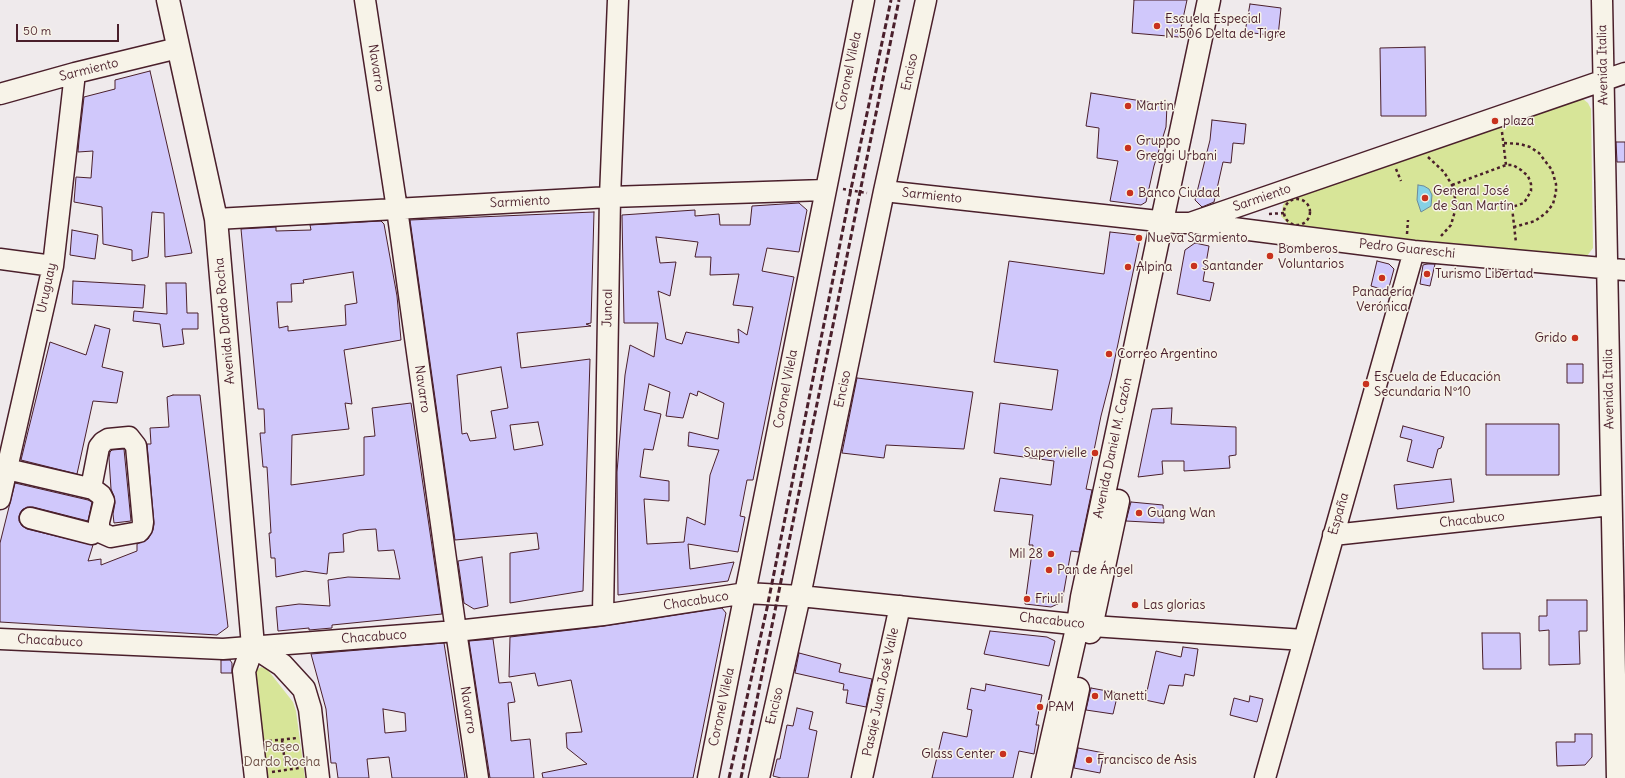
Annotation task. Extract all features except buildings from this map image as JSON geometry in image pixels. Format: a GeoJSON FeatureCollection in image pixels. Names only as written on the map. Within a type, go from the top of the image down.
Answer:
{"type":"FeatureCollection","features":[{"type":"Feature","properties":{"kind":"main road","name":"Avenida Dardo Rocha"},"geometry":{"type":"LineString","coordinates":[[168,0],[216,219],[253,646],[244,671],[256,778]]}},
{"type":"Feature","properties":{"kind":"main road","name":"Avenida Daniel M. Cazón"},"geometry":{"type":"LineString","coordinates":[[1176,222],[1209,0]]}},
{"type":"Feature","properties":{"kind":"main road","name":"Avenida Daniel M. Cazón"},"geometry":{"type":"LineString","coordinates":[[1043,778],[1085,625],[1176,222],[1224,0]]}},
{"type":"Feature","properties":{"kind":"main road","name":"Avenida Daniel M. Cazón"},"geometry":{"type":"LineString","coordinates":[[1059,778],[1085,625]]}},
{"type":"Feature","properties":{"kind":"main road"},"geometry":{"type":"LineString","coordinates":[[253,646],[282,665],[304,689],[310,709],[318,778]]}},
{"type":"Feature","properties":{"kind":"street","name":"Navarro"},"geometry":{"type":"LineString","coordinates":[[365,0],[398,208],[456,631],[478,778]]}},
{"type":"Feature","properties":{"kind":"street","name":"Juncal"},"geometry":{"type":"LineString","coordinates":[[603,615],[610,197],[618,0]]}},
{"type":"Feature","properties":{"kind":"street","name":"Coronel Vilela"},"geometry":{"type":"LineString","coordinates":[[708,778],[833,187],[864,0]]}},
{"type":"Feature","properties":{"kind":"street","name":"Enciso"},"geometry":{"type":"LineString","coordinates":[[759,778],[800,596],[877,192],[926,0]]}},
{"type":"Feature","properties":{"kind":"street","name":"Avenida Italia"},"geometry":{"type":"LineString","coordinates":[[1602,0],[1603,81],[1616,269],[1611,506],[1621,751],[1617,778]]}},
{"type":"Feature","properties":{"kind":"street","name":"Sarmiento"},"geometry":{"type":"LineString","coordinates":[[0,94],[76,73],[178,48]]}},
{"type":"Feature","properties":{"kind":"street","name":"Uruguay"},"geometry":{"type":"LineString","coordinates":[[0,499],[53,266],[76,73]]}},
{"type":"Feature","properties":{"kind":"street","name":"Sarmiento"},"geometry":{"type":"LineString","coordinates":[[877,192],[1176,222],[1267,196],[1625,73]]}},
{"type":"Feature","properties":{"kind":"street","name":"Sarmiento"},"geometry":{"type":"LineString","coordinates":[[216,219],[610,197],[833,187]]}},
{"type":"Feature","properties":{"kind":"street"},"geometry":{"type":"LineString","coordinates":[[1263,224],[1259,210],[1261,202],[1267,196]]}},
{"type":"Feature","properties":{"kind":"street","name":"Pedro Guareschi"},"geometry":{"type":"LineString","coordinates":[[1176,222],[1263,224],[1414,251],[1616,269]]}},
{"type":"Feature","properties":{"kind":"street","name":"España"},"geometry":{"type":"LineString","coordinates":[[1264,778],[1414,251]]}},
{"type":"Feature","properties":{"kind":"street"},"geometry":{"type":"LineString","coordinates":[[0,259],[53,266]]}},
{"type":"Feature","properties":{"kind":"street"},"geometry":{"type":"LineString","coordinates":[[91,488],[99,447],[108,439],[129,437],[136,446],[143,522],[142,528],[139,532],[111,537],[102,533],[99,528]]}},
{"type":"Feature","properties":{"kind":"street"},"geometry":{"type":"LineString","coordinates":[[7,469],[91,488],[101,495],[104,500],[99,528],[92,534],[30,518]]}},
{"type":"Feature","properties":{"kind":"street","name":"Chacabuco"},"geometry":{"type":"LineString","coordinates":[[1333,535],[1611,506]]}},
{"type":"Feature","properties":{"kind":"street","name":"Chacabuco"},"geometry":{"type":"LineString","coordinates":[[0,639],[223,649],[456,631],[603,615],[746,593],[800,596],[1085,625],[1304,640]]}},
{"type":"Feature","properties":{"kind":"street","name":"Pasaje Juan José Valle"},"geometry":{"type":"LineString","coordinates":[[862,778],[900,606]]}},
{"type":"Feature","properties":{"kind":"path"},"geometry":{"type":"LineString","coordinates":[[1500,116],[1506,165]]}},
{"type":"Feature","properties":{"kind":"path"},"geometry":{"type":"LineString","coordinates":[[1504,143],[1520,144],[1530,147],[1539,153],[1552,170],[1556,184],[1553,204],[1546,213],[1535,221],[1514,227]]}},
{"type":"Feature","properties":{"kind":"path"},"geometry":{"type":"LineString","coordinates":[[1410,147],[1430,159],[1444,172],[1452,185],[1455,198],[1451,225],[1442,236],[1436,238]]}},
{"type":"Feature","properties":{"kind":"path"},"geometry":{"type":"LineString","coordinates":[[1452,185],[1506,165],[1514,165],[1528,176],[1531,184],[1531,191],[1524,203],[1512,207],[1518,260]]}},
{"type":"Feature","properties":{"kind":"path"},"geometry":{"type":"LineString","coordinates":[[833,187],[877,192]]}},
{"type":"Feature","properties":{"kind":"path"},"geometry":{"type":"LineString","coordinates":[[1263,224],[1284,213],[1286,205],[1296,199],[1304,201],[1310,211],[1308,220],[1304,223],[1296,225],[1288,221],[1284,213]]}},
{"type":"Feature","properties":{"kind":"path"},"geometry":{"type":"LineString","coordinates":[[252,743],[313,737]]}},
{"type":"Feature","properties":{"kind":"path"},"geometry":{"type":"LineString","coordinates":[[282,740],[286,770]]}},
{"type":"Feature","properties":{"kind":"path"},"geometry":{"type":"LineString","coordinates":[[270,778],[269,772],[299,768]]}},
{"type":"Feature","properties":{"kind":"green space"},"geometry":{"type":"Polygon","coordinates":[[[1577,99],[1583,99],[1588,103],[1591,109],[1593,248],[1587,256],[1300,229],[1289,225],[1281,216],[1283,205],[1286,200],[1577,99]]]}},
{"type":"Feature","properties":{"kind":"green space","name":"Paseo Dardo Rocha"},"geometry":{"type":"Polygon","coordinates":[[[261,667],[267,669],[293,702],[296,711],[305,778],[265,778],[255,671],[261,667]]]}},
{"type":"Feature","properties":{"kind":"water"},"geometry":{"type":"Polygon","coordinates":[[[1418,185],[1429,189],[1432,195],[1431,206],[1421,212],[1417,200],[1418,185]]]}},
{"type":"Feature","properties":{"kind":"railway"},"geometry":{"type":"LineString","coordinates":[[729,778],[767,608],[851,189],[891,0]]}},
{"type":"Feature","properties":{"kind":"railway"},"geometry":{"type":"LineString","coordinates":[[741,778],[899,0]]}},
{"type":"Feature","properties":{"kind":"place","name":"Escuela Especial Nº506 Delta de Tigre"},"geometry":{"type":"Point","coordinates":[1157,26]}},
{"type":"Feature","properties":{"kind":"place","name":"Martin"},"geometry":{"type":"Point","coordinates":[1128,106]}},
{"type":"Feature","properties":{"kind":"place","name":"plaza"},"geometry":{"type":"Point","coordinates":[1495,121]}},
{"type":"Feature","properties":{"kind":"place","name":"Gruppo Greggi Urbani"},"geometry":{"type":"Point","coordinates":[1128,148]}},
{"type":"Feature","properties":{"kind":"place","name":"Banco Ciudad"},"geometry":{"type":"Point","coordinates":[1130,193]}},
{"type":"Feature","properties":{"kind":"place","name":"General José de San Martín"},"geometry":{"type":"Point","coordinates":[1425,198]}},
{"type":"Feature","properties":{"kind":"place","name":"Nueva Sarmiento"},"geometry":{"type":"Point","coordinates":[1139,238]}},
{"type":"Feature","properties":{"kind":"place","name":"Bomberos Voluntarios"},"geometry":{"type":"Point","coordinates":[1270,256]}},
{"type":"Feature","properties":{"kind":"place","name":"Santander"},"geometry":{"type":"Point","coordinates":[1194,266]}},
{"type":"Feature","properties":{"kind":"place","name":"Alpina"},"geometry":{"type":"Point","coordinates":[1128,267]}},
{"type":"Feature","properties":{"kind":"place","name":"Turismo Libertad"},"geometry":{"type":"Point","coordinates":[1427,274]}},
{"type":"Feature","properties":{"kind":"place","name":"Panadería Verónica"},"geometry":{"type":"Point","coordinates":[1382,278]}},
{"type":"Feature","properties":{"kind":"place","name":"Grido"},"geometry":{"type":"Point","coordinates":[1575,338]}},
{"type":"Feature","properties":{"kind":"place","name":"Correo Argentino"},"geometry":{"type":"Point","coordinates":[1109,354]}},
{"type":"Feature","properties":{"kind":"place","name":"Escuela de Educación Secundaria Nº10"},"geometry":{"type":"Point","coordinates":[1366,384]}},
{"type":"Feature","properties":{"kind":"place","name":"Supervielle"},"geometry":{"type":"Point","coordinates":[1095,453]}},
{"type":"Feature","properties":{"kind":"place","name":"Guang Wan"},"geometry":{"type":"Point","coordinates":[1139,513]}},
{"type":"Feature","properties":{"kind":"place","name":"Mil 28"},"geometry":{"type":"Point","coordinates":[1051,554]}},
{"type":"Feature","properties":{"kind":"place","name":"Pan de Ángel"},"geometry":{"type":"Point","coordinates":[1049,570]}},
{"type":"Feature","properties":{"kind":"place","name":"Friuli"},"geometry":{"type":"Point","coordinates":[1027,599]}},
{"type":"Feature","properties":{"kind":"place","name":"Las glorias"},"geometry":{"type":"Point","coordinates":[1135,605]}},
{"type":"Feature","properties":{"kind":"place","name":"Manetti"},"geometry":{"type":"Point","coordinates":[1095,696]}},
{"type":"Feature","properties":{"kind":"place","name":"PAM"},"geometry":{"type":"Point","coordinates":[1040,707]}},
{"type":"Feature","properties":{"kind":"place","name":"Glass Center"},"geometry":{"type":"Point","coordinates":[1003,754]}},
{"type":"Feature","properties":{"kind":"place","name":"Francisco de Asis"},"geometry":{"type":"Point","coordinates":[1089,760]}}]}
